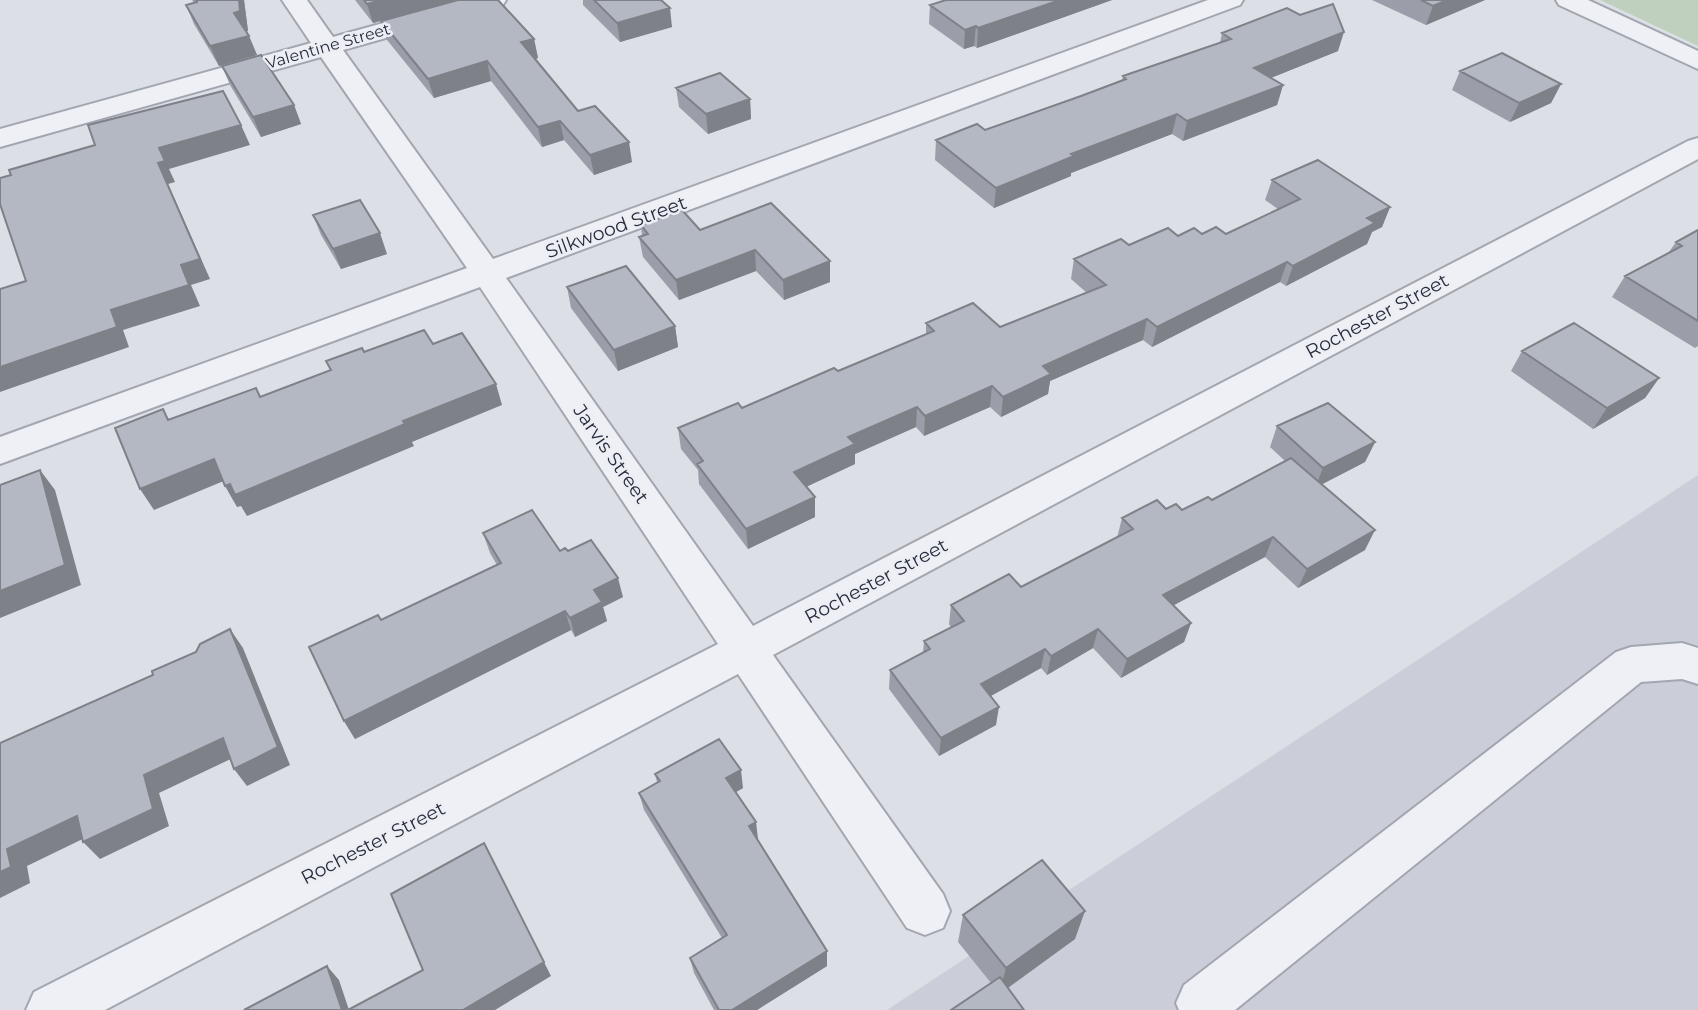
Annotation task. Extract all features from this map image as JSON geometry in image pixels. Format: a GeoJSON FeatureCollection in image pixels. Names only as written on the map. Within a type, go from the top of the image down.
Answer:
{"type":"FeatureCollection","features":[{"type":"Feature","properties":{"kind":"street","name":"Jarvis Street"},"geometry":{"type":"LineString","coordinates":[[294,0],[487,274],[925,911]]}},
{"type":"Feature","properties":{"kind":"street","name":"Valentine Street"},"geometry":{"type":"LineString","coordinates":[[0,138],[494,0]]}},
{"type":"Feature","properties":{"kind":"street","name":"Silkwood Street"},"geometry":{"type":"LineString","coordinates":[[0,451],[1231,0]]}},
{"type":"Feature","properties":{"kind":"street"},"geometry":{"type":"LineString","coordinates":[[1569,0],[1698,61]]}},
{"type":"Feature","properties":{"kind":"street","name":"Rochester Street"},"geometry":{"type":"LineString","coordinates":[[52,1010],[746,650],[1698,147]]}},
{"type":"Feature","properties":{"kind":"street"},"geometry":{"type":"LineString","coordinates":[[1207,1010],[1202,1003],[1631,666],[1682,661],[1698,666]]}},
{"type":"Feature","properties":{"kind":"shaded area"},"geometry":{"type":"Polygon","coordinates":[[[1698,475],[1698,1010],[887,1010],[1698,475]]]}},
{"type":"Feature","properties":{"kind":"green space"},"geometry":{"type":"Polygon","coordinates":[[[1600,0],[1698,0],[1698,46],[1600,0]]]}},
{"type":"Feature","properties":{"kind":"building"},"geometry":{"type":"Polygon","coordinates":[[[196,0],[239,0],[240,11],[234,13],[249,36],[210,46],[186,5],[197,2],[196,0]]]}},
{"type":"Feature","properties":{"kind":"building"},"geometry":{"type":"Polygon","coordinates":[[[364,0],[382,0],[367,4],[364,0]]]}},
{"type":"Feature","properties":{"kind":"building"},"geometry":{"type":"Polygon","coordinates":[[[458,0],[498,0],[534,39],[521,42],[578,111],[595,106],[629,142],[590,155],[560,121],[538,127],[487,61],[428,79],[381,21],[458,0]]]}},
{"type":"Feature","properties":{"kind":"building"},"geometry":{"type":"Polygon","coordinates":[[[594,0],[661,0],[670,8],[617,23],[594,0]]]}},
{"type":"Feature","properties":{"kind":"building"},"geometry":{"type":"Polygon","coordinates":[[[946,0],[1060,0],[965,30],[930,5],[946,0]]]}},
{"type":"Feature","properties":{"kind":"building"},"geometry":{"type":"Polygon","coordinates":[[[1421,0],[1447,0],[1433,6],[1421,0]]]}},
{"type":"Feature","properties":{"kind":"building"},"geometry":{"type":"Polygon","coordinates":[[[1333,4],[1344,32],[1254,68],[1283,85],[1187,121],[1177,114],[1071,154],[1074,156],[996,188],[936,140],[977,124],[985,130],[1081,96],[1126,79],[1123,76],[1231,39],[1222,33],[1287,8],[1300,15],[1333,4]]]}},
{"type":"Feature","properties":{"kind":"building"},"geometry":{"type":"Polygon","coordinates":[[[1502,53],[1561,84],[1519,103],[1460,71],[1502,53]]]}},
{"type":"Feature","properties":{"kind":"building"},"geometry":{"type":"Polygon","coordinates":[[[261,55],[294,105],[253,117],[222,66],[261,55]]]}},
{"type":"Feature","properties":{"kind":"building"},"geometry":{"type":"Polygon","coordinates":[[[720,73],[750,99],[706,114],[676,88],[720,73]]]}},
{"type":"Feature","properties":{"kind":"building"},"geometry":{"type":"Polygon","coordinates":[[[223,91],[241,125],[159,148],[165,161],[158,163],[200,259],[181,265],[189,285],[111,310],[117,327],[0,367],[0,289],[26,281],[0,204],[0,178],[11,175],[9,170],[95,145],[88,125],[223,91]]]}},
{"type":"Feature","properties":{"kind":"building"},"geometry":{"type":"Polygon","coordinates":[[[1318,160],[1390,207],[1367,218],[1375,223],[1293,266],[1287,262],[1157,327],[1147,319],[1043,366],[1051,374],[1003,397],[992,386],[925,416],[917,407],[848,437],[855,444],[794,472],[815,497],[746,529],[697,464],[703,461],[678,428],[738,403],[742,408],[834,368],[838,371],[934,331],[926,323],[973,303],[1000,327],[1106,285],[1074,259],[1121,239],[1129,245],[1168,228],[1178,236],[1194,228],[1202,234],[1216,227],[1226,234],[1300,199],[1272,180],[1318,160]]]}},
{"type":"Feature","properties":{"kind":"building"},"geometry":{"type":"Polygon","coordinates":[[[360,200],[380,233],[333,249],[313,215],[360,200]]]}},
{"type":"Feature","properties":{"kind":"building"},"geometry":{"type":"Polygon","coordinates":[[[771,203],[830,261],[783,280],[755,250],[676,280],[639,237],[648,234],[641,225],[682,210],[700,230],[771,203]]]}},
{"type":"Feature","properties":{"kind":"building"},"geometry":{"type":"Polygon","coordinates":[[[1698,230],[1698,321],[1625,276],[1682,246],[1676,242],[1698,230]]]}},
{"type":"Feature","properties":{"kind":"building"},"geometry":{"type":"Polygon","coordinates":[[[626,266],[675,326],[614,350],[567,287],[626,266]]]}},
{"type":"Feature","properties":{"kind":"building"},"geometry":{"type":"Polygon","coordinates":[[[1574,323],[1659,378],[1607,408],[1522,351],[1574,323]]]}},
{"type":"Feature","properties":{"kind":"building"},"geometry":{"type":"Polygon","coordinates":[[[424,330],[433,344],[462,333],[496,384],[403,421],[405,424],[235,495],[230,484],[225,486],[214,459],[140,489],[115,428],[163,409],[168,420],[256,388],[260,397],[331,370],[326,361],[362,348],[364,352],[424,330]]]}},
{"type":"Feature","properties":{"kind":"building"},"geometry":{"type":"Polygon","coordinates":[[[1328,403],[1375,442],[1323,468],[1277,426],[1328,403]]]}},
{"type":"Feature","properties":{"kind":"building"},"geometry":{"type":"Polygon","coordinates":[[[1291,458],[1375,530],[1307,569],[1273,537],[1163,595],[1191,623],[1127,659],[1098,629],[1051,656],[1045,649],[981,684],[999,707],[941,738],[890,670],[930,649],[924,641],[964,621],[951,605],[1009,574],[1021,587],[1133,529],[1122,518],[1157,500],[1166,509],[1176,504],[1182,510],[1208,497],[1212,500],[1291,458]]]}},
{"type":"Feature","properties":{"kind":"building"},"geometry":{"type":"Polygon","coordinates":[[[40,470],[65,565],[0,591],[0,485],[40,470]]]}},
{"type":"Feature","properties":{"kind":"building"},"geometry":{"type":"Polygon","coordinates":[[[532,510],[560,551],[565,548],[568,551],[591,540],[618,578],[594,590],[602,602],[570,618],[565,611],[344,721],[309,647],[378,615],[381,620],[501,563],[483,533],[532,510]]]}},
{"type":"Feature","properties":{"kind":"building"},"geometry":{"type":"Polygon","coordinates":[[[230,629],[278,747],[234,769],[223,738],[144,775],[153,809],[83,842],[77,816],[7,849],[11,867],[0,872],[0,743],[153,675],[152,671],[196,652],[200,644],[230,629]]]}},
{"type":"Feature","properties":{"kind":"building"},"geometry":{"type":"Polygon","coordinates":[[[719,739],[741,770],[726,778],[756,822],[749,826],[827,951],[732,1010],[719,1010],[690,958],[727,935],[639,793],[660,781],[655,774],[719,739]]]}},
{"type":"Feature","properties":{"kind":"building"},"geometry":{"type":"Polygon","coordinates":[[[484,843],[544,962],[463,1010],[348,1010],[423,970],[391,894],[484,843]]]}},
{"type":"Feature","properties":{"kind":"building"},"geometry":{"type":"Polygon","coordinates":[[[1042,860],[1085,911],[1006,968],[963,915],[1042,860]]]}},
{"type":"Feature","properties":{"kind":"building"},"geometry":{"type":"Polygon","coordinates":[[[327,966],[342,1010],[244,1010],[327,966]]]}},
{"type":"Feature","properties":{"kind":"building"},"geometry":{"type":"Polygon","coordinates":[[[1000,977],[1024,1010],[951,1010],[1000,977]]]}}]}
